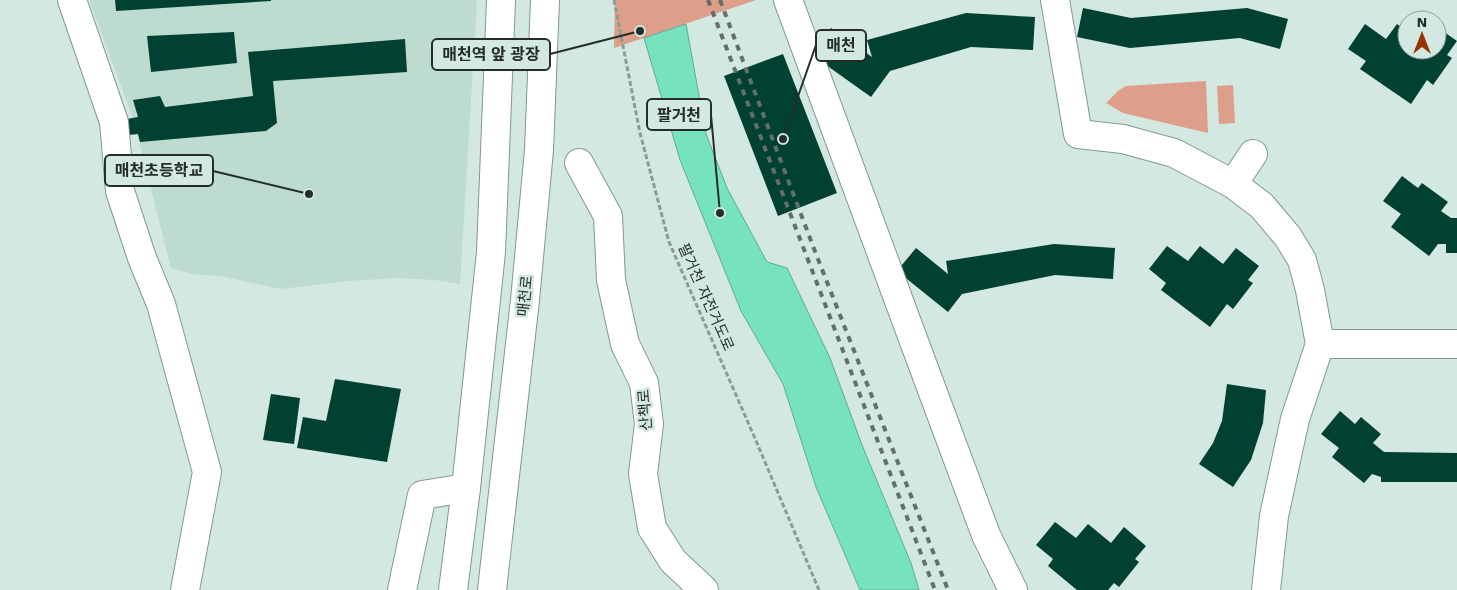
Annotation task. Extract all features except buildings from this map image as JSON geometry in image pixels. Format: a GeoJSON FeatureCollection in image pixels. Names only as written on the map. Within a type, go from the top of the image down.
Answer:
{"type":"FeatureCollection","features":[{"type":"Feature","properties":{"kind":"street"},"geometry":{"type":"LineString","coordinates":[[72,0],[114,122],[120,191],[142,258],[161,304],[207,472],[185,590]]}},
{"type":"Feature","properties":{"kind":"street"},"geometry":{"type":"LineString","coordinates":[[453,590],[466,488],[491,252],[501,0]]}},
{"type":"Feature","properties":{"kind":"street","name":"매천로"},"geometry":{"type":"LineString","coordinates":[[492,590],[525,300],[539,150],[544,0]]}},
{"type":"Feature","properties":{"kind":"street"},"geometry":{"type":"LineString","coordinates":[[788,0],[986,534],[1013,590]]}},
{"type":"Feature","properties":{"kind":"street"},"geometry":{"type":"LineString","coordinates":[[1055,0],[1078,134],[1123,139],[1174,153],[1233,184],[1262,206],[1288,237],[1302,260],[1310,290],[1320,344],[1295,419],[1278,496],[1266,590]]}},
{"type":"Feature","properties":{"kind":"street"},"geometry":{"type":"LineString","coordinates":[[1233,184],[1253,154]]}},
{"type":"Feature","properties":{"kind":"street","name":"산책로"},"geometry":{"type":"LineString","coordinates":[[579,163],[608,216],[611,280],[625,344],[644,383],[648,424],[643,474],[652,528],[673,561],[704,590]]}},
{"type":"Feature","properties":{"kind":"street"},"geometry":{"type":"LineString","coordinates":[[1320,344],[1457,344]]}},
{"type":"Feature","properties":{"kind":"street"},"geometry":{"type":"LineString","coordinates":[[402,590],[422,495],[466,488]]}},
{"type":"Feature","properties":{"kind":"path","name":"팔거천 자전거도로"},"geometry":{"type":"LineString","coordinates":[[614,0],[640,133],[669,242],[819,590]]}},
{"type":"Feature","properties":{"kind":"shaded area"},"geometry":{"type":"Polygon","coordinates":[[[89,0],[477,0],[460,284],[398,278],[349,281],[280,289],[220,276],[192,274],[171,268],[134,121],[89,0]]]}},
{"type":"Feature","properties":{"kind":"shaded area"},"geometry":{"type":"Polygon","coordinates":[[[615,0],[756,0],[614,48],[615,0]]]}},
{"type":"Feature","properties":{"kind":"shaded area"},"geometry":{"type":"Polygon","coordinates":[[[686,24],[706,134],[727,188],[767,262],[787,268],[830,358],[862,445],[911,563],[919,590],[860,590],[816,487],[783,384],[741,311],[680,160],[644,38],[686,24]]]}},
{"type":"Feature","properties":{"kind":"shaded area"},"geometry":{"type":"Polygon","coordinates":[[[1206,81],[1208,133],[1123,113],[1106,103],[1126,86],[1206,81]]]}},
{"type":"Feature","properties":{"kind":"shaded area"},"geometry":{"type":"Polygon","coordinates":[[[1233,85],[1235,123],[1219,124],[1217,86],[1233,85]]]}},
{"type":"Feature","properties":{"kind":"railway"},"geometry":{"type":"LineString","coordinates":[[708,0],[935,590]]}},
{"type":"Feature","properties":{"kind":"railway"},"geometry":{"type":"LineString","coordinates":[[720,0],[816,254],[948,590]]}},
{"type":"Feature","properties":{"kind":"place","name":"매천역 앞 광장"},"geometry":{"type":"Point","coordinates":[640,31]}},
{"type":"Feature","properties":{"kind":"place","name":"매천"},"geometry":{"type":"Point","coordinates":[783,139]}},
{"type":"Feature","properties":{"kind":"place","name":"매천초등학교"},"geometry":{"type":"Point","coordinates":[309,194]}},
{"type":"Feature","properties":{"kind":"place","name":"팔거천"},"geometry":{"type":"Point","coordinates":[720,213]}}]}
